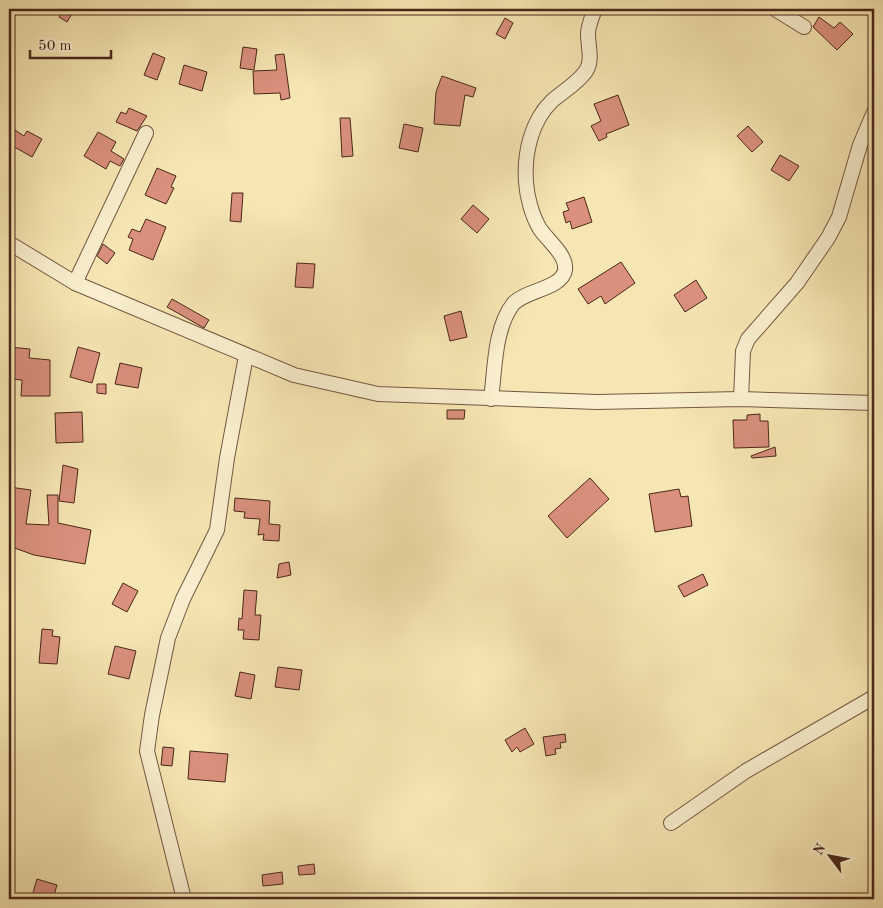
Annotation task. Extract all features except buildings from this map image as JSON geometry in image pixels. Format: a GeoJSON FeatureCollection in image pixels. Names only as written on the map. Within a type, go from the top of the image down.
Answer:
{"type":"FeatureCollection","features":[{"type":"Feature","properties":{"kind":"street"},"geometry":{"type":"LineString","coordinates":[[491,399],[501,332],[507,314],[514,303],[526,294],[551,286],[560,280],[565,271],[563,260],[540,228],[532,210],[526,182],[528,157],[533,129],[540,115],[585,72],[590,62],[588,33],[595,9]]}},
{"type":"Feature","properties":{"kind":"street"},"geometry":{"type":"LineString","coordinates":[[775,9],[804,27]]}},
{"type":"Feature","properties":{"kind":"street"},"geometry":{"type":"LineString","coordinates":[[741,399],[743,351],[748,339],[796,283],[828,238],[839,217],[860,145],[874,112]]}},
{"type":"Feature","properties":{"kind":"street"},"geometry":{"type":"LineString","coordinates":[[75,283],[146,133]]}},
{"type":"Feature","properties":{"kind":"street"},"geometry":{"type":"LineString","coordinates":[[9,243],[75,283],[246,356],[294,375],[378,394],[596,402],[741,399],[874,403]]}},
{"type":"Feature","properties":{"kind":"street"},"geometry":{"type":"LineString","coordinates":[[184,899],[147,751],[152,715],[168,638],[183,599],[217,530],[227,458],[246,356]]}},
{"type":"Feature","properties":{"kind":"street"},"geometry":{"type":"LineString","coordinates":[[671,823],[746,771],[874,697]]}}]}
